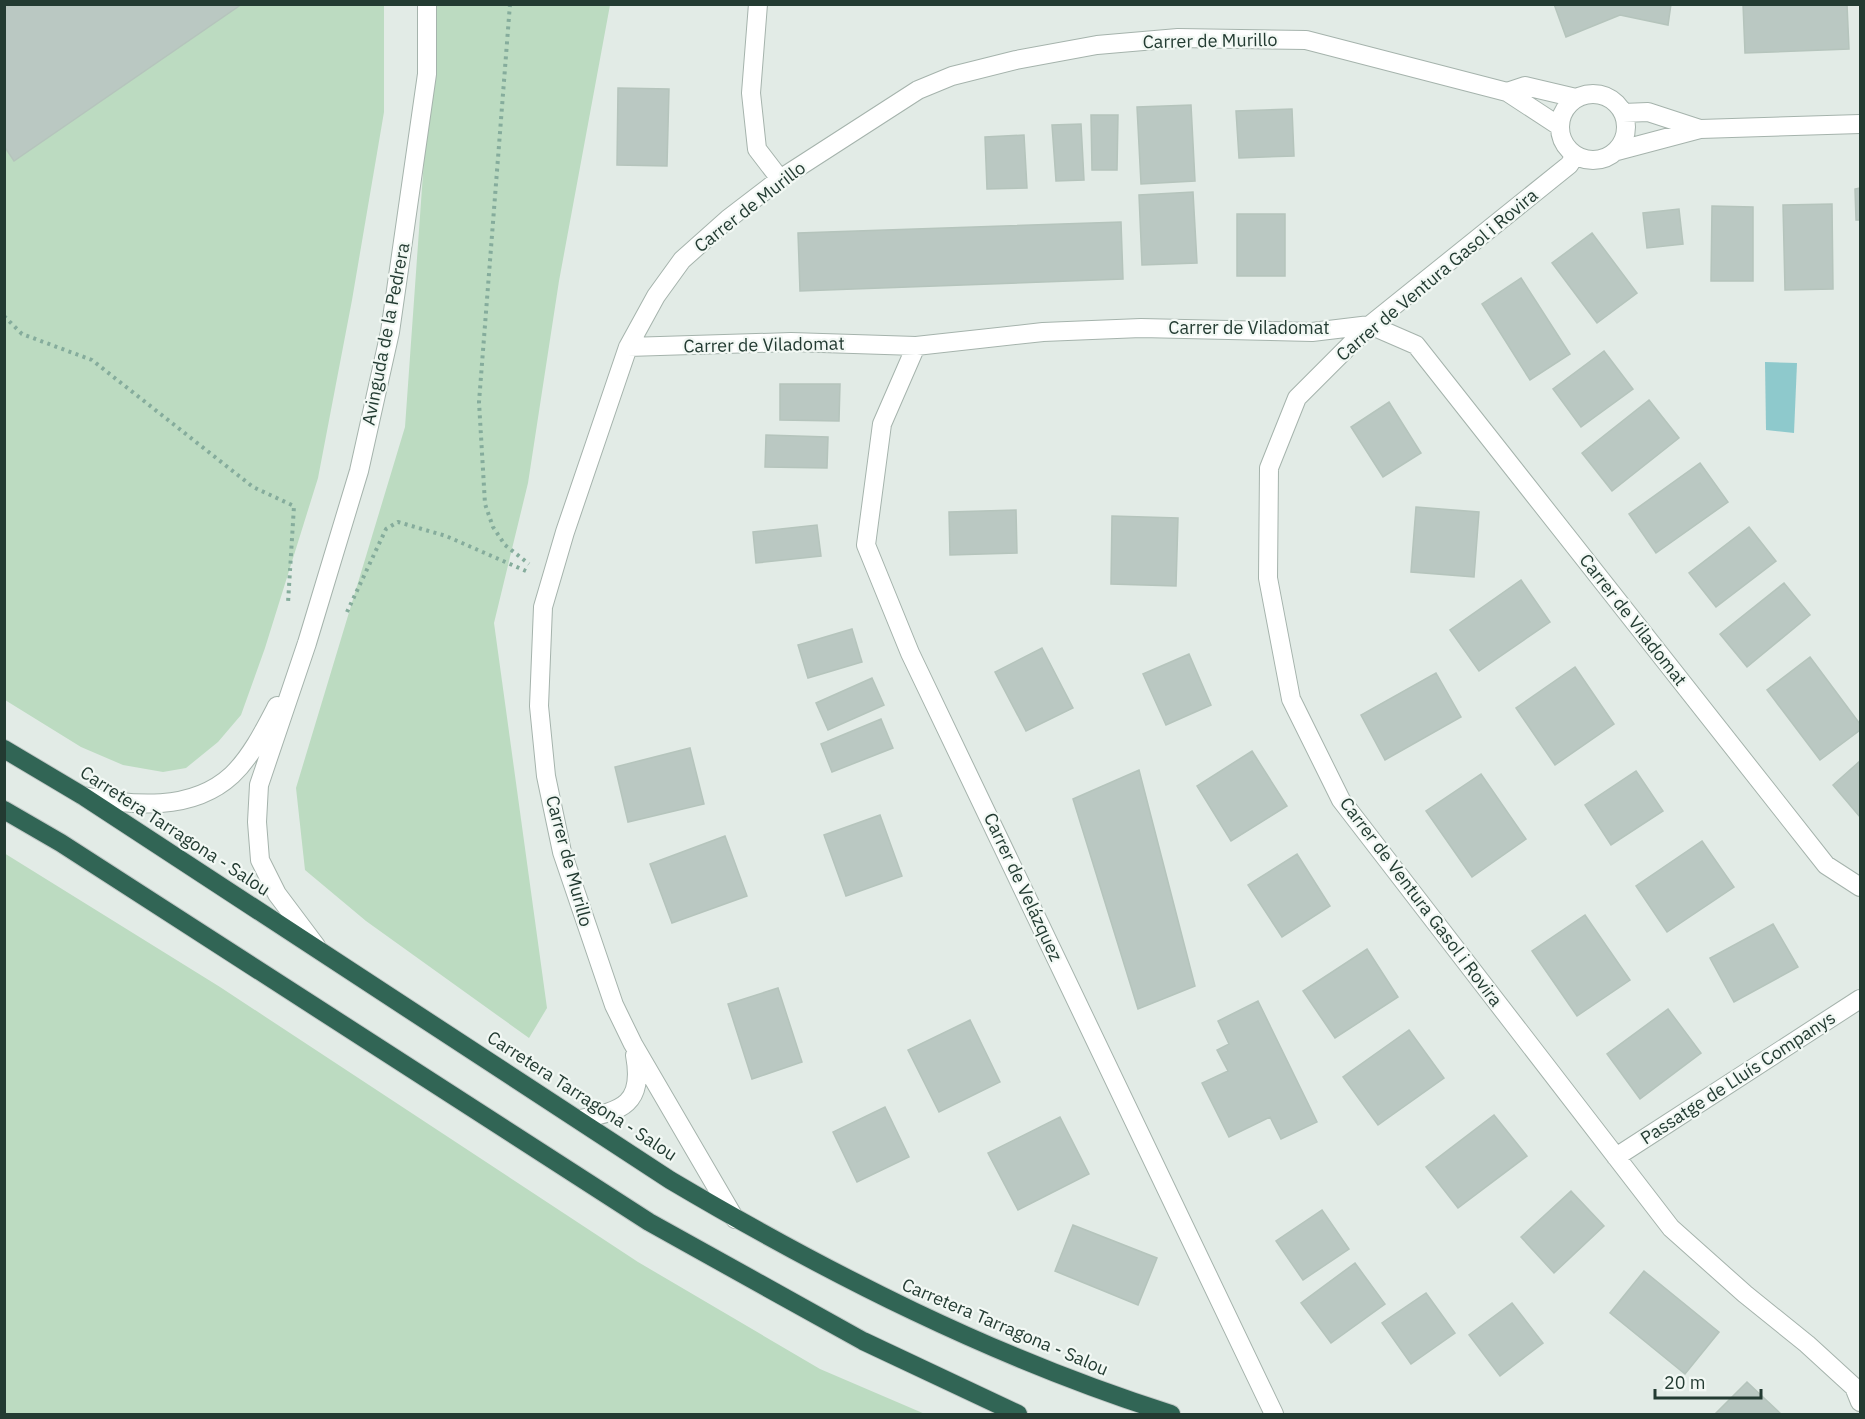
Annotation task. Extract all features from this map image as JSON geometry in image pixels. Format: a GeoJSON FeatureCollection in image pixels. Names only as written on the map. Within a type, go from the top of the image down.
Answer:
{"type":"FeatureCollection","features":[{"type":"Feature","properties":{"kind":"highway","name":"Carretera Tarragona - Salou"},"geometry":{"type":"LineString","coordinates":[[4,748],[83,796],[316,946],[670,1180],[735,1218],[831,1271],[946,1328],[1092,1389],[1171,1414]]}},
{"type":"Feature","properties":{"kind":"highway"},"geometry":{"type":"LineString","coordinates":[[4,810],[61,843],[649,1222],[863,1341],[988,1402],[1018,1414]]}},
{"type":"Feature","properties":{"kind":"highway"},"geometry":{"type":"LineString","coordinates":[[988,1402],[1008,1414]]}},
{"type":"Feature","properties":{"kind":"street","name":"Avinguda de la Pedrera"},"geometry":{"type":"LineString","coordinates":[[316,946],[277,894],[260,860],[257,822],[259,785],[302,656],[359,471],[390,332],[427,74],[427,4]]}},
{"type":"Feature","properties":{"kind":"street"},"geometry":{"type":"LineString","coordinates":[[758,4],[751,93],[757,149],[780,180]]}},
{"type":"Feature","properties":{"kind":"street","name":"Carrer de Murillo"},"geometry":{"type":"LineString","coordinates":[[735,1218],[633,1044],[614,1005],[562,852],[546,776],[539,706],[543,607],[565,531],[628,347],[656,296],[682,260],[728,219],[780,180],[918,90],[952,76],[1016,60],[1097,45],[1178,38],[1306,40],[1507,92],[1559,126]]}},
{"type":"Feature","properties":{"kind":"street","name":"Carrer de Murillo"},"geometry":{"type":"LineString","coordinates":[[1507,92],[1526,86],[1576,98]]}},
{"type":"Feature","properties":{"kind":"street"},"geometry":{"type":"LineString","coordinates":[[1617,150],[1626,133],[1623,113],[1608,97],[1586,94],[1576,98],[1564,110],[1559,126],[1566,148],[1575,156],[1583,159],[1601,160],[1617,150],[1700,129],[1860,124]]}},
{"type":"Feature","properties":{"kind":"street"},"geometry":{"type":"LineString","coordinates":[[1623,113],[1648,112],[1700,129]]}},
{"type":"Feature","properties":{"kind":"street","name":"Carrer de Ventura Gasol i Rovira"},"geometry":{"type":"LineString","coordinates":[[1575,156],[1569,165],[1370,325],[1297,398],[1269,468],[1268,578],[1291,699],[1341,800],[1671,1228],[1745,1294],[1807,1344],[1854,1388],[1860,1402]]}},
{"type":"Feature","properties":{"kind":"street","name":"Carrer de Viladomat"},"geometry":{"type":"LineString","coordinates":[[628,347],[791,342],[916,346],[1076,330],[1141,328],[1312,332],[1370,325],[1416,345],[1826,865],[1860,887]]}},
{"type":"Feature","properties":{"kind":"street","name":"Carrer de Velázquez"},"geometry":{"type":"LineString","coordinates":[[916,346],[882,424],[866,545],[910,653],[1274,1414]]}},
{"type":"Feature","properties":{"kind":"street","name":"Avinguda de la Pedrera"},"geometry":{"type":"LineString","coordinates":[[83,796],[120,804],[151,805],[207,793],[232,775],[250,753],[302,656]]}},
{"type":"Feature","properties":{"kind":"street","name":"Passatge de Lluís Companys"},"geometry":{"type":"LineString","coordinates":[[1616,1156],[1860,999]]}},
{"type":"Feature","properties":{"kind":"street","name":"Carrer de Murillo"},"geometry":{"type":"LineString","coordinates":[[580,1119],[609,1114],[630,1100],[639,1078],[633,1044]]}},
{"type":"Feature","properties":{"kind":"path"},"geometry":{"type":"LineString","coordinates":[[510,4],[479,402],[485,504],[493,527],[505,545],[550,581]]}},
{"type":"Feature","properties":{"kind":"path"},"geometry":{"type":"LineString","coordinates":[[4,316],[22,334],[92,360],[253,487],[294,506],[288,611]]}},
{"type":"Feature","properties":{"kind":"path"},"geometry":{"type":"LineString","coordinates":[[343,621],[386,529],[398,522],[446,536],[550,581]]}},
{"type":"Feature","properties":{"kind":"green space"},"geometry":{"type":"Polygon","coordinates":[[[4,5],[384,5],[384,112],[352,300],[318,478],[265,648],[241,715],[218,742],[186,768],[163,772],[123,765],[81,747],[5,700],[4,5]]]}},
{"type":"Feature","properties":{"kind":"green space"},"geometry":{"type":"Polygon","coordinates":[[[435,5],[610,5],[559,281],[528,483],[494,623],[547,1008],[529,1038],[366,921],[305,870],[296,788],[405,427],[435,5]]]}},
{"type":"Feature","properties":{"kind":"green space"},"geometry":{"type":"Polygon","coordinates":[[[4,853],[220,987],[638,1262],[820,1369],[925,1414],[5,1414],[4,853]]]}},
{"type":"Feature","properties":{"kind":"water"},"geometry":{"type":"Polygon","coordinates":[[[1765,362],[1797,363],[1794,433],[1766,430],[1765,362]]]}},
{"type":"Feature","properties":{"kind":"building"},"geometry":{"type":"Polygon","coordinates":[[[4,4],[242,4],[14,161],[4,146],[4,4]]]}},
{"type":"Feature","properties":{"kind":"building"},"geometry":{"type":"Polygon","coordinates":[[[1554,4],[1671,4],[1668,25],[1620,15],[1566,37],[1554,4]]]}},
{"type":"Feature","properties":{"kind":"building"},"geometry":{"type":"Polygon","coordinates":[[[1743,4],[1847,4],[1849,49],[1745,53],[1743,4]]]}},
{"type":"Feature","properties":{"kind":"building"},"geometry":{"type":"Polygon","coordinates":[[[618,88],[669,89],[667,166],[617,165],[618,88]]]}},
{"type":"Feature","properties":{"kind":"building"},"geometry":{"type":"Polygon","coordinates":[[[1191,105],[1195,181],[1141,184],[1137,107],[1191,105]]]}},
{"type":"Feature","properties":{"kind":"building"},"geometry":{"type":"Polygon","coordinates":[[[1292,109],[1294,156],[1239,158],[1236,111],[1292,109]]]}},
{"type":"Feature","properties":{"kind":"building"},"geometry":{"type":"Polygon","coordinates":[[[1091,115],[1118,115],[1117,170],[1092,170],[1091,115]]]}},
{"type":"Feature","properties":{"kind":"building"},"geometry":{"type":"Polygon","coordinates":[[[1081,124],[1084,180],[1056,181],[1052,125],[1081,124]]]}},
{"type":"Feature","properties":{"kind":"building"},"geometry":{"type":"Polygon","coordinates":[[[1024,135],[1027,188],[987,189],[985,137],[1024,135]]]}},
{"type":"Feature","properties":{"kind":"building"},"geometry":{"type":"Polygon","coordinates":[[[1860,188],[1860,220],[1856,220],[1855,189],[1860,188]]]}},
{"type":"Feature","properties":{"kind":"building"},"geometry":{"type":"Polygon","coordinates":[[[1193,192],[1197,263],[1142,265],[1139,195],[1193,192]]]}},
{"type":"Feature","properties":{"kind":"building"},"geometry":{"type":"Polygon","coordinates":[[[1832,204],[1833,289],[1785,290],[1783,205],[1832,204]]]}},
{"type":"Feature","properties":{"kind":"building"},"geometry":{"type":"Polygon","coordinates":[[[1712,206],[1753,207],[1753,281],[1711,281],[1712,206]]]}},
{"type":"Feature","properties":{"kind":"building"},"geometry":{"type":"Polygon","coordinates":[[[1679,209],[1683,244],[1647,248],[1643,213],[1679,209]]]}},
{"type":"Feature","properties":{"kind":"building"},"geometry":{"type":"Polygon","coordinates":[[[1237,214],[1285,214],[1285,276],[1237,276],[1237,214]]]}},
{"type":"Feature","properties":{"kind":"building"},"geometry":{"type":"Polygon","coordinates":[[[1121,222],[1123,279],[800,291],[798,233],[1121,222]]]}},
{"type":"Feature","properties":{"kind":"building"},"geometry":{"type":"Polygon","coordinates":[[[1592,233],[1637,293],[1597,323],[1552,263],[1592,233]]]}},
{"type":"Feature","properties":{"kind":"building"},"geometry":{"type":"Polygon","coordinates":[[[1521,278],[1570,354],[1530,380],[1482,304],[1521,278]]]}},
{"type":"Feature","properties":{"kind":"building"},"geometry":{"type":"Polygon","coordinates":[[[1604,351],[1633,389],[1581,427],[1553,389],[1604,351]]]}},
{"type":"Feature","properties":{"kind":"building"},"geometry":{"type":"Polygon","coordinates":[[[780,384],[840,384],[839,421],[780,420],[780,384]]]}},
{"type":"Feature","properties":{"kind":"building"},"geometry":{"type":"Polygon","coordinates":[[[1649,400],[1679,438],[1612,491],[1582,453],[1649,400]]]}},
{"type":"Feature","properties":{"kind":"building"},"geometry":{"type":"Polygon","coordinates":[[[1389,402],[1421,453],[1383,477],[1351,427],[1389,402]]]}},
{"type":"Feature","properties":{"kind":"building"},"geometry":{"type":"Polygon","coordinates":[[[766,435],[828,437],[827,468],[765,467],[766,435]]]}},
{"type":"Feature","properties":{"kind":"building"},"geometry":{"type":"Polygon","coordinates":[[[1700,463],[1728,502],[1656,553],[1629,514],[1700,463]]]}},
{"type":"Feature","properties":{"kind":"building"},"geometry":{"type":"Polygon","coordinates":[[[1416,507],[1479,512],[1474,577],[1411,572],[1416,507]]]}},
{"type":"Feature","properties":{"kind":"building"},"geometry":{"type":"Polygon","coordinates":[[[1016,510],[1017,553],[950,555],[949,512],[1016,510]]]}},
{"type":"Feature","properties":{"kind":"building"},"geometry":{"type":"Polygon","coordinates":[[[1112,516],[1178,518],[1176,586],[1111,584],[1112,516]]]}},
{"type":"Feature","properties":{"kind":"building"},"geometry":{"type":"Polygon","coordinates":[[[817,525],[821,556],[756,563],[753,532],[817,525]]]}},
{"type":"Feature","properties":{"kind":"building"},"geometry":{"type":"Polygon","coordinates":[[[1749,527],[1776,561],[1716,607],[1689,573],[1749,527]]]}},
{"type":"Feature","properties":{"kind":"building"},"geometry":{"type":"Polygon","coordinates":[[[1521,580],[1550,622],[1479,671],[1450,630],[1521,580]]]}},
{"type":"Feature","properties":{"kind":"building"},"geometry":{"type":"Polygon","coordinates":[[[1784,583],[1810,615],[1747,667],[1720,634],[1784,583]]]}},
{"type":"Feature","properties":{"kind":"building"},"geometry":{"type":"Polygon","coordinates":[[[852,629],[862,662],[808,678],[798,645],[852,629]]]}},
{"type":"Feature","properties":{"kind":"building"},"geometry":{"type":"Polygon","coordinates":[[[1042,648],[1073,708],[1026,731],[995,672],[1042,648]]]}},
{"type":"Feature","properties":{"kind":"building"},"geometry":{"type":"Polygon","coordinates":[[[1189,654],[1211,705],[1166,725],[1143,674],[1189,654]]]}},
{"type":"Feature","properties":{"kind":"building"},"geometry":{"type":"Polygon","coordinates":[[[1810,657],[1860,724],[1860,730],[1820,760],[1767,690],[1810,657]]]}},
{"type":"Feature","properties":{"kind":"building"},"geometry":{"type":"Polygon","coordinates":[[[1575,667],[1614,724],[1555,765],[1516,708],[1575,667]]]}},
{"type":"Feature","properties":{"kind":"building"},"geometry":{"type":"Polygon","coordinates":[[[1436,673],[1461,717],[1385,760],[1361,715],[1436,673]]]}},
{"type":"Feature","properties":{"kind":"building"},"geometry":{"type":"Polygon","coordinates":[[[872,678],[884,705],[828,730],[816,703],[872,678]]]}},
{"type":"Feature","properties":{"kind":"building"},"geometry":{"type":"Polygon","coordinates":[[[881,719],[893,748],[832,772],[821,744],[881,719]]]}},
{"type":"Feature","properties":{"kind":"building"},"geometry":{"type":"Polygon","coordinates":[[[690,748],[704,804],[628,822],[615,767],[690,748]]]}},
{"type":"Feature","properties":{"kind":"building"},"geometry":{"type":"Polygon","coordinates":[[[1252,751],[1287,806],[1231,841],[1197,786],[1252,751]]]}},
{"type":"Feature","properties":{"kind":"building"},"geometry":{"type":"Polygon","coordinates":[[[1860,761],[1860,817],[1833,785],[1860,761]]]}},
{"type":"Feature","properties":{"kind":"building"},"geometry":{"type":"Polygon","coordinates":[[[1139,770],[1195,986],[1138,1009],[1073,799],[1139,770]]]}},
{"type":"Feature","properties":{"kind":"building"},"geometry":{"type":"Polygon","coordinates":[[[1636,771],[1663,811],[1611,845],[1585,805],[1636,771]]]}},
{"type":"Feature","properties":{"kind":"building"},"geometry":{"type":"Polygon","coordinates":[[[1481,774],[1526,839],[1472,877],[1426,811],[1481,774]]]}},
{"type":"Feature","properties":{"kind":"building"},"geometry":{"type":"Polygon","coordinates":[[[880,815],[902,876],[846,896],[824,835],[880,815]]]}},
{"type":"Feature","properties":{"kind":"building"},"geometry":{"type":"Polygon","coordinates":[[[725,836],[747,896],[672,923],[650,864],[725,836]]]}},
{"type":"Feature","properties":{"kind":"building"},"geometry":{"type":"Polygon","coordinates":[[[1702,841],[1734,887],[1667,932],[1636,886],[1702,841]]]}},
{"type":"Feature","properties":{"kind":"building"},"geometry":{"type":"Polygon","coordinates":[[[1297,854],[1330,906],[1282,937],[1248,885],[1297,854]]]}},
{"type":"Feature","properties":{"kind":"building"},"geometry":{"type":"Polygon","coordinates":[[[1585,915],[1630,980],[1577,1016],[1532,951],[1585,915]]]}},
{"type":"Feature","properties":{"kind":"building"},"geometry":{"type":"Polygon","coordinates":[[[1773,924],[1798,967],[1734,1002],[1710,958],[1773,924]]]}},
{"type":"Feature","properties":{"kind":"building"},"geometry":{"type":"Polygon","coordinates":[[[1367,949],[1398,997],[1335,1038],[1303,991],[1367,949]]]}},
{"type":"Feature","properties":{"kind":"building"},"geometry":{"type":"Polygon","coordinates":[[[778,988],[802,1062],[752,1079],[728,1004],[778,988]]]}},
{"type":"Feature","properties":{"kind":"building"},"geometry":{"type":"Polygon","coordinates":[[[1258,1001],[1317,1122],[1281,1139],[1270,1117],[1229,1137],[1202,1083],[1228,1071],[1217,1050],[1229,1044],[1218,1021],[1258,1001]]]}},
{"type":"Feature","properties":{"kind":"building"},"geometry":{"type":"Polygon","coordinates":[[[1668,1009],[1701,1053],[1640,1099],[1607,1054],[1668,1009]]]}},
{"type":"Feature","properties":{"kind":"building"},"geometry":{"type":"Polygon","coordinates":[[[970,1020],[1000,1082],[939,1112],[908,1050],[970,1020]]]}},
{"type":"Feature","properties":{"kind":"building"},"geometry":{"type":"Polygon","coordinates":[[[1409,1030],[1444,1078],[1378,1125],[1343,1077],[1409,1030]]]}},
{"type":"Feature","properties":{"kind":"building"},"geometry":{"type":"Polygon","coordinates":[[[885,1107],[909,1157],[857,1182],[833,1132],[885,1107]]]}},
{"type":"Feature","properties":{"kind":"building"},"geometry":{"type":"Polygon","coordinates":[[[1494,1115],[1527,1156],[1458,1208],[1426,1167],[1494,1115]]]}},
{"type":"Feature","properties":{"kind":"building"},"geometry":{"type":"Polygon","coordinates":[[[1060,1117],[1089,1174],[1018,1210],[988,1153],[1060,1117]]]}},
{"type":"Feature","properties":{"kind":"building"},"geometry":{"type":"Polygon","coordinates":[[[1571,1191],[1604,1226],[1554,1273],[1521,1237],[1571,1191]]]}},
{"type":"Feature","properties":{"kind":"building"},"geometry":{"type":"Polygon","coordinates":[[[1322,1210],[1349,1249],[1303,1280],[1276,1241],[1322,1210]]]}},
{"type":"Feature","properties":{"kind":"building"},"geometry":{"type":"Polygon","coordinates":[[[1073,1225],[1157,1258],[1138,1305],[1055,1271],[1073,1225]]]}},
{"type":"Feature","properties":{"kind":"building"},"geometry":{"type":"Polygon","coordinates":[[[1355,1263],[1385,1304],[1331,1343],[1301,1303],[1355,1263]]]}},
{"type":"Feature","properties":{"kind":"building"},"geometry":{"type":"Polygon","coordinates":[[[1644,1271],[1719,1332],[1685,1374],[1610,1313],[1644,1271]]]}},
{"type":"Feature","properties":{"kind":"building"},"geometry":{"type":"Polygon","coordinates":[[[1426,1293],[1455,1333],[1411,1364],[1382,1323],[1426,1293]]]}},
{"type":"Feature","properties":{"kind":"building"},"geometry":{"type":"Polygon","coordinates":[[[1512,1303],[1543,1343],[1500,1376],[1469,1335],[1512,1303]]]}},
{"type":"Feature","properties":{"kind":"building"},"geometry":{"type":"Polygon","coordinates":[[[1747,1382],[1781,1414],[1715,1414],[1747,1382]]]}}]}
